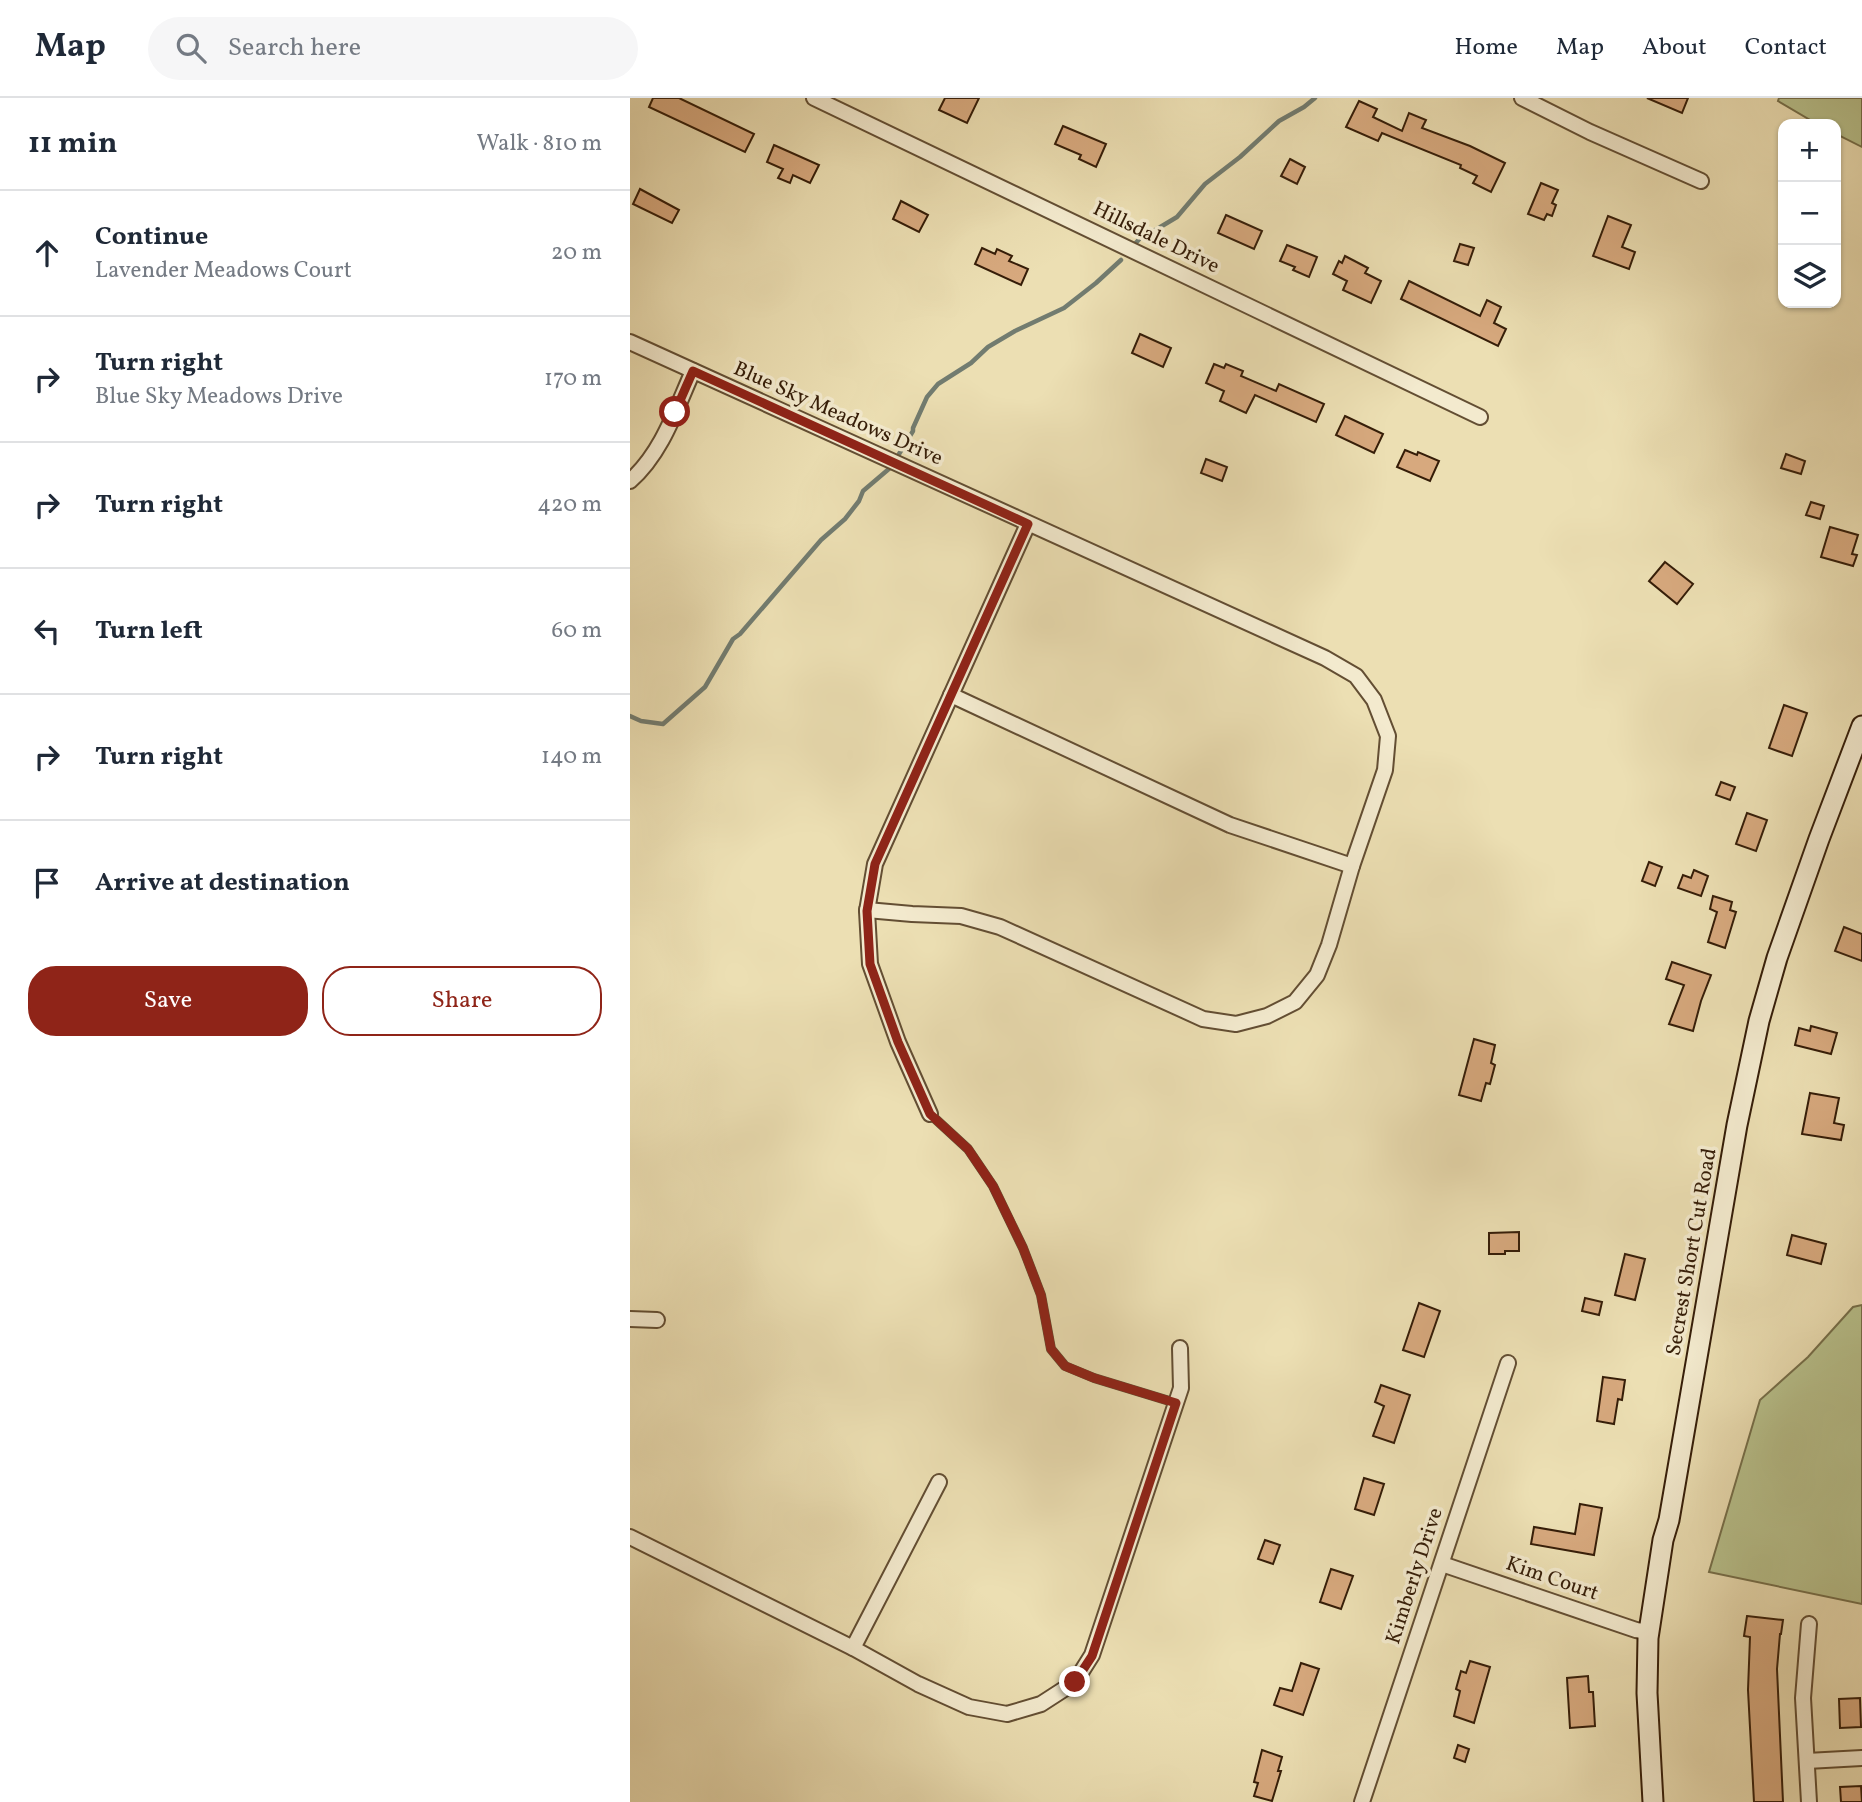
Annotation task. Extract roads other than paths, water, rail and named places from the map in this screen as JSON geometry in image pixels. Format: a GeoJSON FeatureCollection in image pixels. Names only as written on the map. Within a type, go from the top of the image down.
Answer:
{"type":"FeatureCollection","features":[{"type":"Feature","properties":{"kind":"main road","name":"Secrest Short Cut Road"},"geometry":{"type":"LineString","coordinates":[[1653,1802],[1647,1693],[1649,1632],[1737,1125],[1759,1021],[1782,946],[1862,726]]}},
{"type":"Feature","properties":{"kind":"street","name":"Hillsdale Drive"},"geometry":{"type":"LineString","coordinates":[[814,98],[1480,417]]}},
{"type":"Feature","properties":{"kind":"street"},"geometry":{"type":"LineString","coordinates":[[1522,98],[1590,132],[1701,181]]}},
{"type":"Feature","properties":{"kind":"street","name":"Blue Sky Meadows Drive"},"geometry":{"type":"LineString","coordinates":[[630,342],[1325,658],[1356,676],[1374,701],[1388,736],[1385,770],[1317,975],[1295,1002],[1267,1016],[1236,1024],[1203,1019],[1000,927],[961,916],[867,910]]}},
{"type":"Feature","properties":{"kind":"street"},"geometry":{"type":"LineString","coordinates":[[630,481],[654,455],[693,371]]}},
{"type":"Feature","properties":{"kind":"street"},"geometry":{"type":"LineString","coordinates":[[930,1114],[898,1042],[870,964],[867,910],[875,864],[1028,524]]}},
{"type":"Feature","properties":{"kind":"street"},"geometry":{"type":"LineString","coordinates":[[951,695],[1230,825],[1352,866]]}},
{"type":"Feature","properties":{"kind":"street"},"geometry":{"type":"LineString","coordinates":[[630,1319],[657,1320]]}},
{"type":"Feature","properties":{"kind":"street"},"geometry":{"type":"LineString","coordinates":[[630,1537],[853,1648],[918,1684],[969,1707],[1007,1714],[1041,1704],[1075,1682],[1092,1656],[1181,1388],[1180,1348]]}},
{"type":"Feature","properties":{"kind":"street","name":"Kimberly Drive"},"geometry":{"type":"LineString","coordinates":[[1362,1802],[1508,1363]]}},
{"type":"Feature","properties":{"kind":"street"},"geometry":{"type":"LineString","coordinates":[[853,1648],[939,1482]]}},
{"type":"Feature","properties":{"kind":"street","name":"Kim Court"},"geometry":{"type":"LineString","coordinates":[[1442,1563],[1636,1630],[1649,1632]]}},
{"type":"Feature","properties":{"kind":"street"},"geometry":{"type":"LineString","coordinates":[[1809,1802],[1803,1698],[1810,1624]]}},
{"type":"Feature","properties":{"kind":"street"},"geometry":{"type":"LineString","coordinates":[[1807,1761],[1862,1758]]}},
{"type":"Feature","properties":{"kind":"lane"},"geometry":{"type":"LineString","coordinates":[[930,1114],[968,1149],[993,1186],[1023,1248],[1041,1295],[1051,1349],[1065,1366],[1094,1378],[1176,1403]]}},
{"type":"Feature","properties":{"kind":"waterway"},"geometry":{"type":"LineString","coordinates":[[1134,245],[1142,236],[1177,217],[1205,184],[1240,157],[1279,121],[1315,98]]}},
{"type":"Feature","properties":{"kind":"waterway"},"geometry":{"type":"LineString","coordinates":[[899,454],[913,431],[927,397],[938,384],[971,363],[988,347],[1064,308],[1121,260]]}},
{"type":"Feature","properties":{"kind":"waterway"},"geometry":{"type":"LineString","coordinates":[[630,716],[641,721],[663,724],[705,687],[733,639],[821,540],[845,519],[863,491],[890,468]]}}]}
